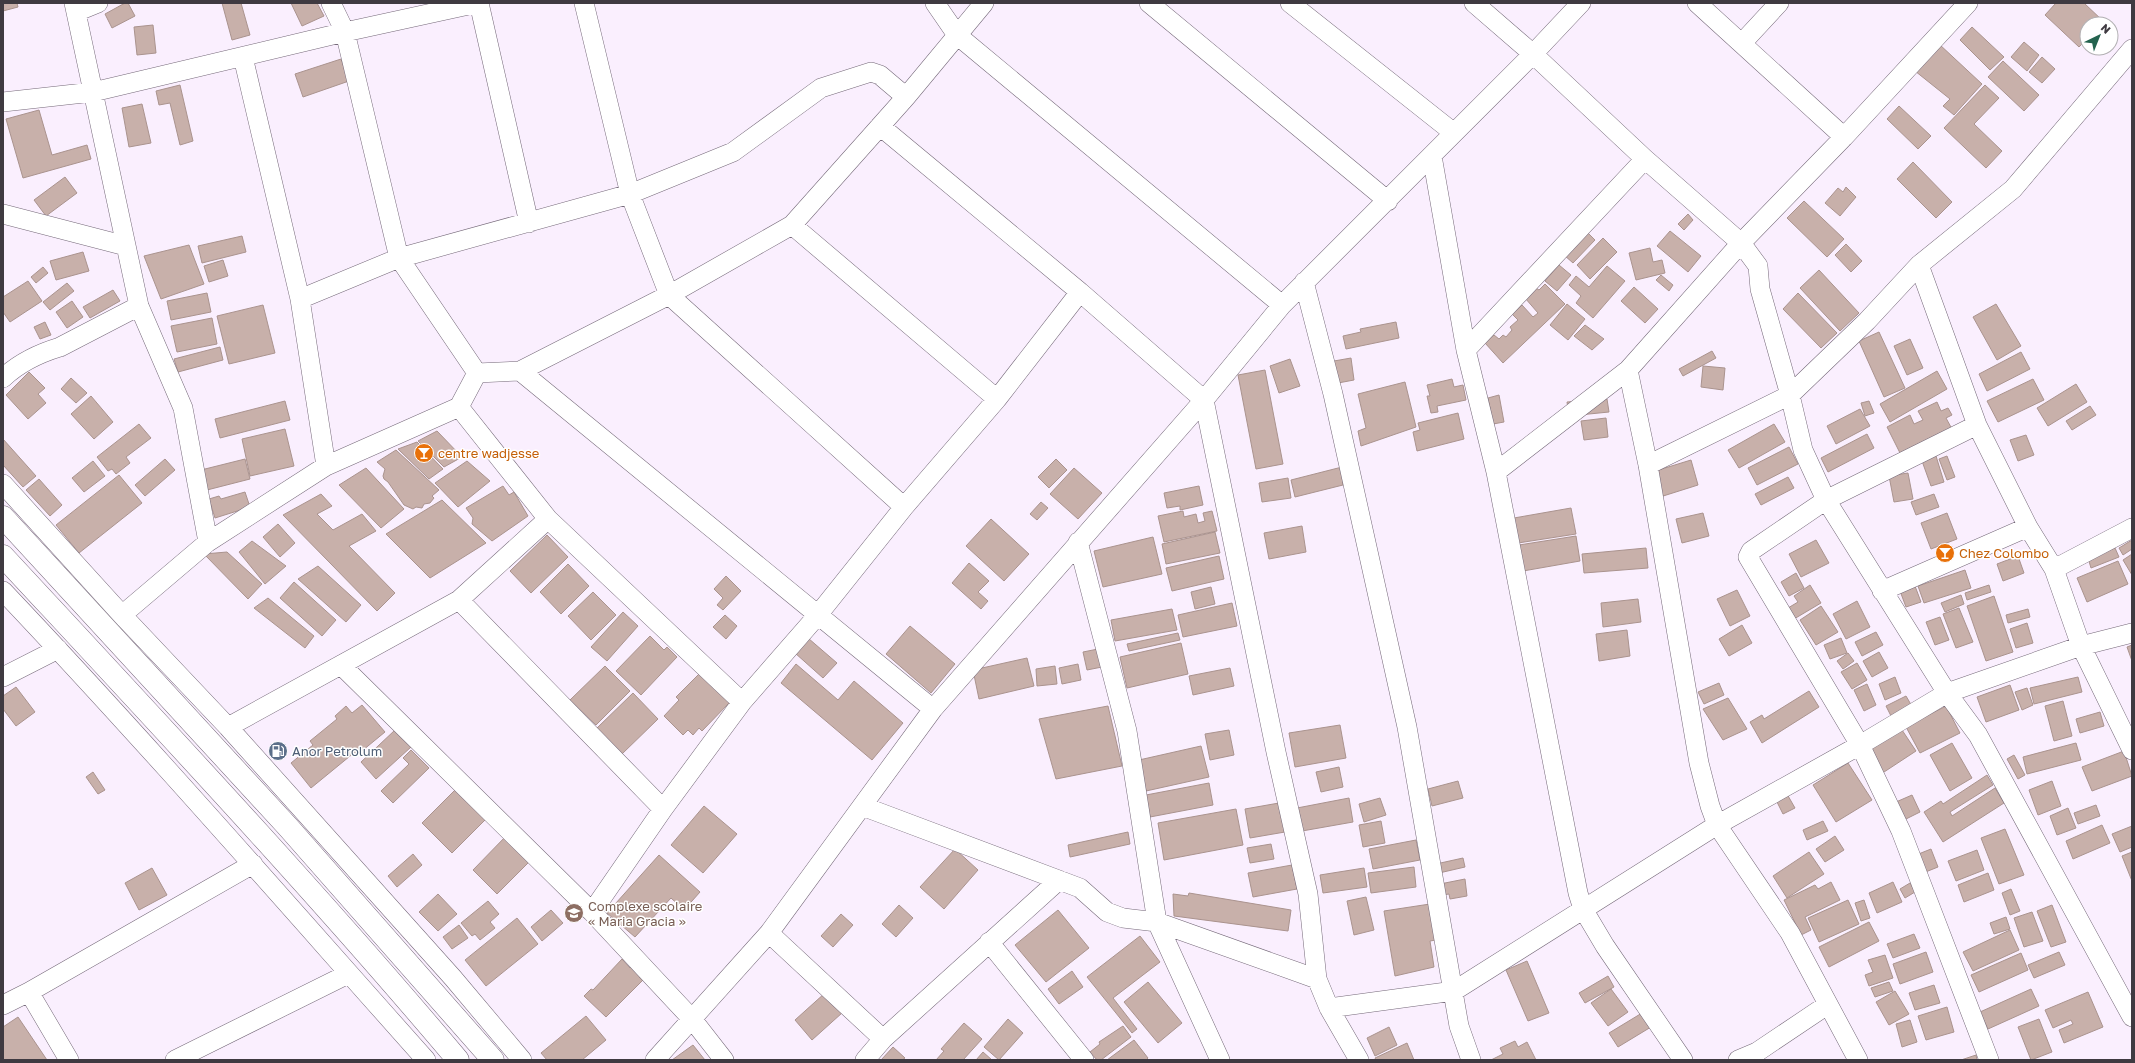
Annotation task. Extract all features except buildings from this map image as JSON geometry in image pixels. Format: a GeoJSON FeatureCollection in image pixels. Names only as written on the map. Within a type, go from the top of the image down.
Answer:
{"type":"FeatureCollection","features":[{"type":"Feature","properties":{"kind":"highway"},"geometry":{"type":"LineString","coordinates":[[3,517],[294,833],[493,1060]]}},
{"type":"Feature","properties":{"kind":"highway"},"geometry":{"type":"LineString","coordinates":[[3,556],[275,850],[458,1060]]}},
{"type":"Feature","properties":{"kind":"street"},"geometry":{"type":"LineString","coordinates":[[98,3],[75,8],[139,306],[183,408],[208,542]]}},
{"type":"Feature","properties":{"kind":"street"},"geometry":{"type":"LineString","coordinates":[[331,3],[345,32],[399,258],[477,373]]}},
{"type":"Feature","properties":{"kind":"street"},"geometry":{"type":"LineString","coordinates":[[3,102],[93,92],[345,32],[479,3],[529,223]]}},
{"type":"Feature","properties":{"kind":"street"},"geometry":{"type":"LineString","coordinates":[[584,3],[630,194],[669,295],[904,507]]}},
{"type":"Feature","properties":{"kind":"street"},"geometry":{"type":"LineString","coordinates":[[935,3],[957,35],[1282,305]]}},
{"type":"Feature","properties":{"kind":"street"},"geometry":{"type":"LineString","coordinates":[[477,373],[520,371],[669,295],[792,225],[906,97],[984,3]]}},
{"type":"Feature","properties":{"kind":"street"},"geometry":{"type":"LineString","coordinates":[[1149,3],[1388,201]]}},
{"type":"Feature","properties":{"kind":"street"},"geometry":{"type":"LineString","coordinates":[[1290,3],[1454,133]]}},
{"type":"Feature","properties":{"kind":"street"},"geometry":{"type":"LineString","coordinates":[[1474,3],[1533,54],[1645,159],[1741,243],[1758,266],[1760,289],[1790,396],[1803,450],[1826,500],[1947,693],[1978,735],[2132,1017]]}},
{"type":"Feature","properties":{"kind":"street"},"geometry":{"type":"LineString","coordinates":[[655,1060],[769,933],[933,709],[1204,400],[1282,305],[1388,201],[1533,54],[1581,3]]}},
{"type":"Feature","properties":{"kind":"street"},"geometry":{"type":"LineString","coordinates":[[1697,3],[1844,138]]}},
{"type":"Feature","properties":{"kind":"street"},"geometry":{"type":"LineString","coordinates":[[1742,43],[1779,3]]}},
{"type":"Feature","properties":{"kind":"street"},"geometry":{"type":"LineString","coordinates":[[1496,472],[1628,370],[1741,243],[1844,138],[1968,3]]}},
{"type":"Feature","properties":{"kind":"street"},"geometry":{"type":"LineString","coordinates":[[1648,466],[1790,396],[1867,321],[1919,265],[2013,189],[2132,49]]}},
{"type":"Feature","properties":{"kind":"street"},"geometry":{"type":"LineString","coordinates":[[243,57],[300,299],[326,466]]}},
{"type":"Feature","properties":{"kind":"street"},"geometry":{"type":"LineString","coordinates":[[300,299],[399,258],[630,194],[733,152],[821,88],[871,72],[880,74],[906,97]]}},
{"type":"Feature","properties":{"kind":"street"},"geometry":{"type":"LineString","coordinates":[[880,126],[1080,292],[1204,400],[1276,752],[1308,894],[1318,979],[1329,1008],[1359,1060]]}},
{"type":"Feature","properties":{"kind":"street"},"geometry":{"type":"LineString","coordinates":[[1432,156],[1466,350],[1496,472],[1578,893],[1583,909],[1605,946],[1683,1060]]}},
{"type":"Feature","properties":{"kind":"street"},"geometry":{"type":"LineString","coordinates":[[1466,350],[1645,159]]}},
{"type":"Feature","properties":{"kind":"street"},"geometry":{"type":"LineString","coordinates":[[3,214],[126,246]]}},
{"type":"Feature","properties":{"kind":"street"},"geometry":{"type":"LineString","coordinates":[[792,225],[997,399]]}},
{"type":"Feature","properties":{"kind":"street"},"geometry":{"type":"LineString","coordinates":[[1919,265],[1978,425],[2028,527],[2054,570],[2081,646],[2132,750]]}},
{"type":"Feature","properties":{"kind":"street"},"geometry":{"type":"LineString","coordinates":[[1304,282],[1333,394],[1398,688],[1454,991],[1459,1026],[1471,1060]]}},
{"type":"Feature","properties":{"kind":"street"},"geometry":{"type":"LineString","coordinates":[[592,912],[663,809],[742,702],[817,616],[904,507],[997,399],[1080,292]]}},
{"type":"Feature","properties":{"kind":"street"},"geometry":{"type":"LineString","coordinates":[[3,378],[12,370],[139,306]]}},
{"type":"Feature","properties":{"kind":"street"},"geometry":{"type":"LineString","coordinates":[[1628,370],[1648,466],[1699,764],[1710,806],[1717,825],[1790,933],[1827,1005],[1858,1060]]}},
{"type":"Feature","properties":{"kind":"street"},"geometry":{"type":"LineString","coordinates":[[520,371],[817,616],[933,709]]}},
{"type":"Feature","properties":{"kind":"street"},"geometry":{"type":"LineString","coordinates":[[122,615],[208,542],[326,466],[459,407],[477,373]]}},
{"type":"Feature","properties":{"kind":"street"},"geometry":{"type":"LineString","coordinates":[[459,407],[548,519],[742,702]]}},
{"type":"Feature","properties":{"kind":"street"},"geometry":{"type":"LineString","coordinates":[[1978,425],[1826,500],[1751,550],[1748,557],[1860,745],[1901,831],[1989,1060]]}},
{"type":"Feature","properties":{"kind":"street"},"geometry":{"type":"LineString","coordinates":[[3,484],[122,615],[228,727],[453,978],[522,1060]]}},
{"type":"Feature","properties":{"kind":"street"},"geometry":{"type":"LineString","coordinates":[[228,727],[459,600],[548,519]]}},
{"type":"Feature","properties":{"kind":"street"},"geometry":{"type":"LineString","coordinates":[[1882,591],[2028,527]]}},
{"type":"Feature","properties":{"kind":"street"},"geometry":{"type":"LineString","coordinates":[[2054,570],[2132,528]]}},
{"type":"Feature","properties":{"kind":"street"},"geometry":{"type":"LineString","coordinates":[[1078,542],[1128,731],[1157,922],[1215,1058]]}},
{"type":"Feature","properties":{"kind":"street"},"geometry":{"type":"LineString","coordinates":[[3,591],[58,649],[253,864],[348,974],[426,1060]]}},
{"type":"Feature","properties":{"kind":"street"},"geometry":{"type":"LineString","coordinates":[[459,600],[663,809]]}},
{"type":"Feature","properties":{"kind":"street"},"geometry":{"type":"LineString","coordinates":[[1329,1008],[1454,991],[1717,825],[1860,745],[1947,693],[2081,646],[2132,633]]}},
{"type":"Feature","properties":{"kind":"street"},"geometry":{"type":"LineString","coordinates":[[3,677],[58,649]]}},
{"type":"Feature","properties":{"kind":"street"},"geometry":{"type":"LineString","coordinates":[[341,665],[592,912],[692,1020],[724,1060]]}},
{"type":"Feature","properties":{"kind":"street"},"geometry":{"type":"LineString","coordinates":[[862,806],[1080,888],[1107,912],[1123,918],[1157,922],[1318,979]]}},
{"type":"Feature","properties":{"kind":"street"},"geometry":{"type":"LineString","coordinates":[[3,1005],[29,992],[253,864]]}},
{"type":"Feature","properties":{"kind":"street"},"geometry":{"type":"LineString","coordinates":[[865,1060],[883,1039],[1059,880]]}},
{"type":"Feature","properties":{"kind":"street"},"geometry":{"type":"LineString","coordinates":[[769,933],[883,1039]]}},
{"type":"Feature","properties":{"kind":"street"},"geometry":{"type":"LineString","coordinates":[[989,942],[1075,1056]]}},
{"type":"Feature","properties":{"kind":"street"},"geometry":{"type":"LineString","coordinates":[[175,1060],[348,974]]}},
{"type":"Feature","properties":{"kind":"street"},"geometry":{"type":"LineString","coordinates":[[29,992],[69,1060]]}},
{"type":"Feature","properties":{"kind":"street"},"geometry":{"type":"LineString","coordinates":[[1738,1060],[1758,1056],[1827,1005]]}},
{"type":"Feature","properties":{"kind":"place","name":"centre wadjesse"},"geometry":{"type":"Point","coordinates":[424,453]}},
{"type":"Feature","properties":{"kind":"place","name":"Chez Colombo"},"geometry":{"type":"Point","coordinates":[1945,553]}},
{"type":"Feature","properties":{"kind":"place","name":"Anor Petrolum"},"geometry":{"type":"Point","coordinates":[278,751]}},
{"type":"Feature","properties":{"kind":"place","name":"Complexe scolaire « Maria Gracia »"},"geometry":{"type":"Point","coordinates":[574,913]}}]}
